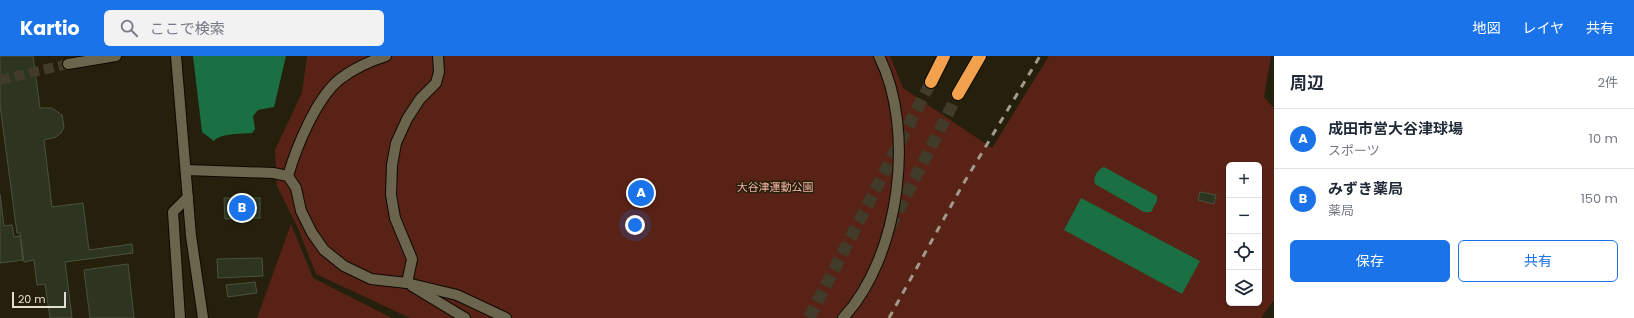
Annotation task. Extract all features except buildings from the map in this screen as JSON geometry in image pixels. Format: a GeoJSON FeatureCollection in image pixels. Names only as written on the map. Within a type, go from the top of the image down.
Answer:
{"type":"FeatureCollection","features":[{"type":"Feature","properties":{"kind":"highway"},"geometry":{"type":"LineString","coordinates":[[931,82],[944,56]]}},
{"type":"Feature","properties":{"kind":"highway"},"geometry":{"type":"LineString","coordinates":[[958,94],[980,56]]}},
{"type":"Feature","properties":{"kind":"street"},"geometry":{"type":"LineString","coordinates":[[68,64],[116,56]]}},
{"type":"Feature","properties":{"kind":"street"},"geometry":{"type":"LineString","coordinates":[[176,56],[191,236],[203,318]]}},
{"type":"Feature","properties":{"kind":"street"},"geometry":{"type":"LineString","coordinates":[[288,176],[296,150],[326,96],[339,80],[370,61],[386,56]]}},
{"type":"Feature","properties":{"kind":"street"},"geometry":{"type":"LineString","coordinates":[[407,283],[412,259],[395,218],[391,195],[392,165],[396,143],[407,119],[420,99],[436,83],[439,72],[438,56]]}},
{"type":"Feature","properties":{"kind":"street"},"geometry":{"type":"LineString","coordinates":[[843,318],[858,300],[869,282],[880,255],[896,197],[899,173],[899,132],[891,88],[879,56]]}},
{"type":"Feature","properties":{"kind":"street"},"geometry":{"type":"LineString","coordinates":[[186,170],[273,173],[288,176],[296,188],[301,211],[312,233],[324,250],[344,266],[371,279],[407,283],[457,295],[506,318]]}},
{"type":"Feature","properties":{"kind":"street"},"geometry":{"type":"LineString","coordinates":[[180,318],[173,212],[188,197]]}},
{"type":"Feature","properties":{"kind":"street"},"geometry":{"type":"LineString","coordinates":[[407,283],[465,318]]}},
{"type":"Feature","properties":{"kind":"green space","name":"大谷津運動公園"},"geometry":{"type":"Polygon","coordinates":[[[307,56],[890,56],[903,88],[992,148],[1049,56],[1271,56],[1264,97],[1274,108],[1274,300],[1261,318],[410,318],[316,274],[298,228],[277,186],[275,150],[302,93],[307,56]]]}},
{"type":"Feature","properties":{"kind":"green space"},"geometry":{"type":"Polygon","coordinates":[[[291,224],[313,278],[392,318],[257,318],[291,224]]]}},
{"type":"Feature","properties":{"kind":"shaded area"},"geometry":{"type":"Polygon","coordinates":[[[193,56],[286,56],[274,107],[258,110],[253,116],[255,129],[252,133],[226,135],[217,138],[214,141],[202,132],[193,56]]]}},
{"type":"Feature","properties":{"kind":"shaded area"},"geometry":{"type":"Polygon","coordinates":[[[1104,167],[1157,196],[1157,201],[1151,212],[1144,212],[1095,184],[1096,174],[1104,167]]]}},
{"type":"Feature","properties":{"kind":"shaded area"},"geometry":{"type":"Polygon","coordinates":[[[1081,198],[1200,261],[1182,294],[1064,230],[1081,198]]]}},
{"type":"Feature","properties":{"kind":"tunnel"},"geometry":{"type":"LineString","coordinates":[[0,80],[68,64]]}},
{"type":"Feature","properties":{"kind":"tunnel"},"geometry":{"type":"LineString","coordinates":[[809,318],[931,82]]}},
{"type":"Feature","properties":{"kind":"tunnel"},"geometry":{"type":"LineString","coordinates":[[890,227],[958,94]]}},
{"type":"Feature","properties":{"kind":"railway"},"geometry":{"type":"LineString","coordinates":[[889,318],[962,186],[1040,56]]}},
{"type":"Feature","properties":{"kind":"place","name":"成田市営大谷津球場"},"geometry":{"type":"Point","coordinates":[641,193]}},
{"type":"Feature","properties":{"kind":"place","name":"みずき薬局"},"geometry":{"type":"Point","coordinates":[242,208]}}]}
